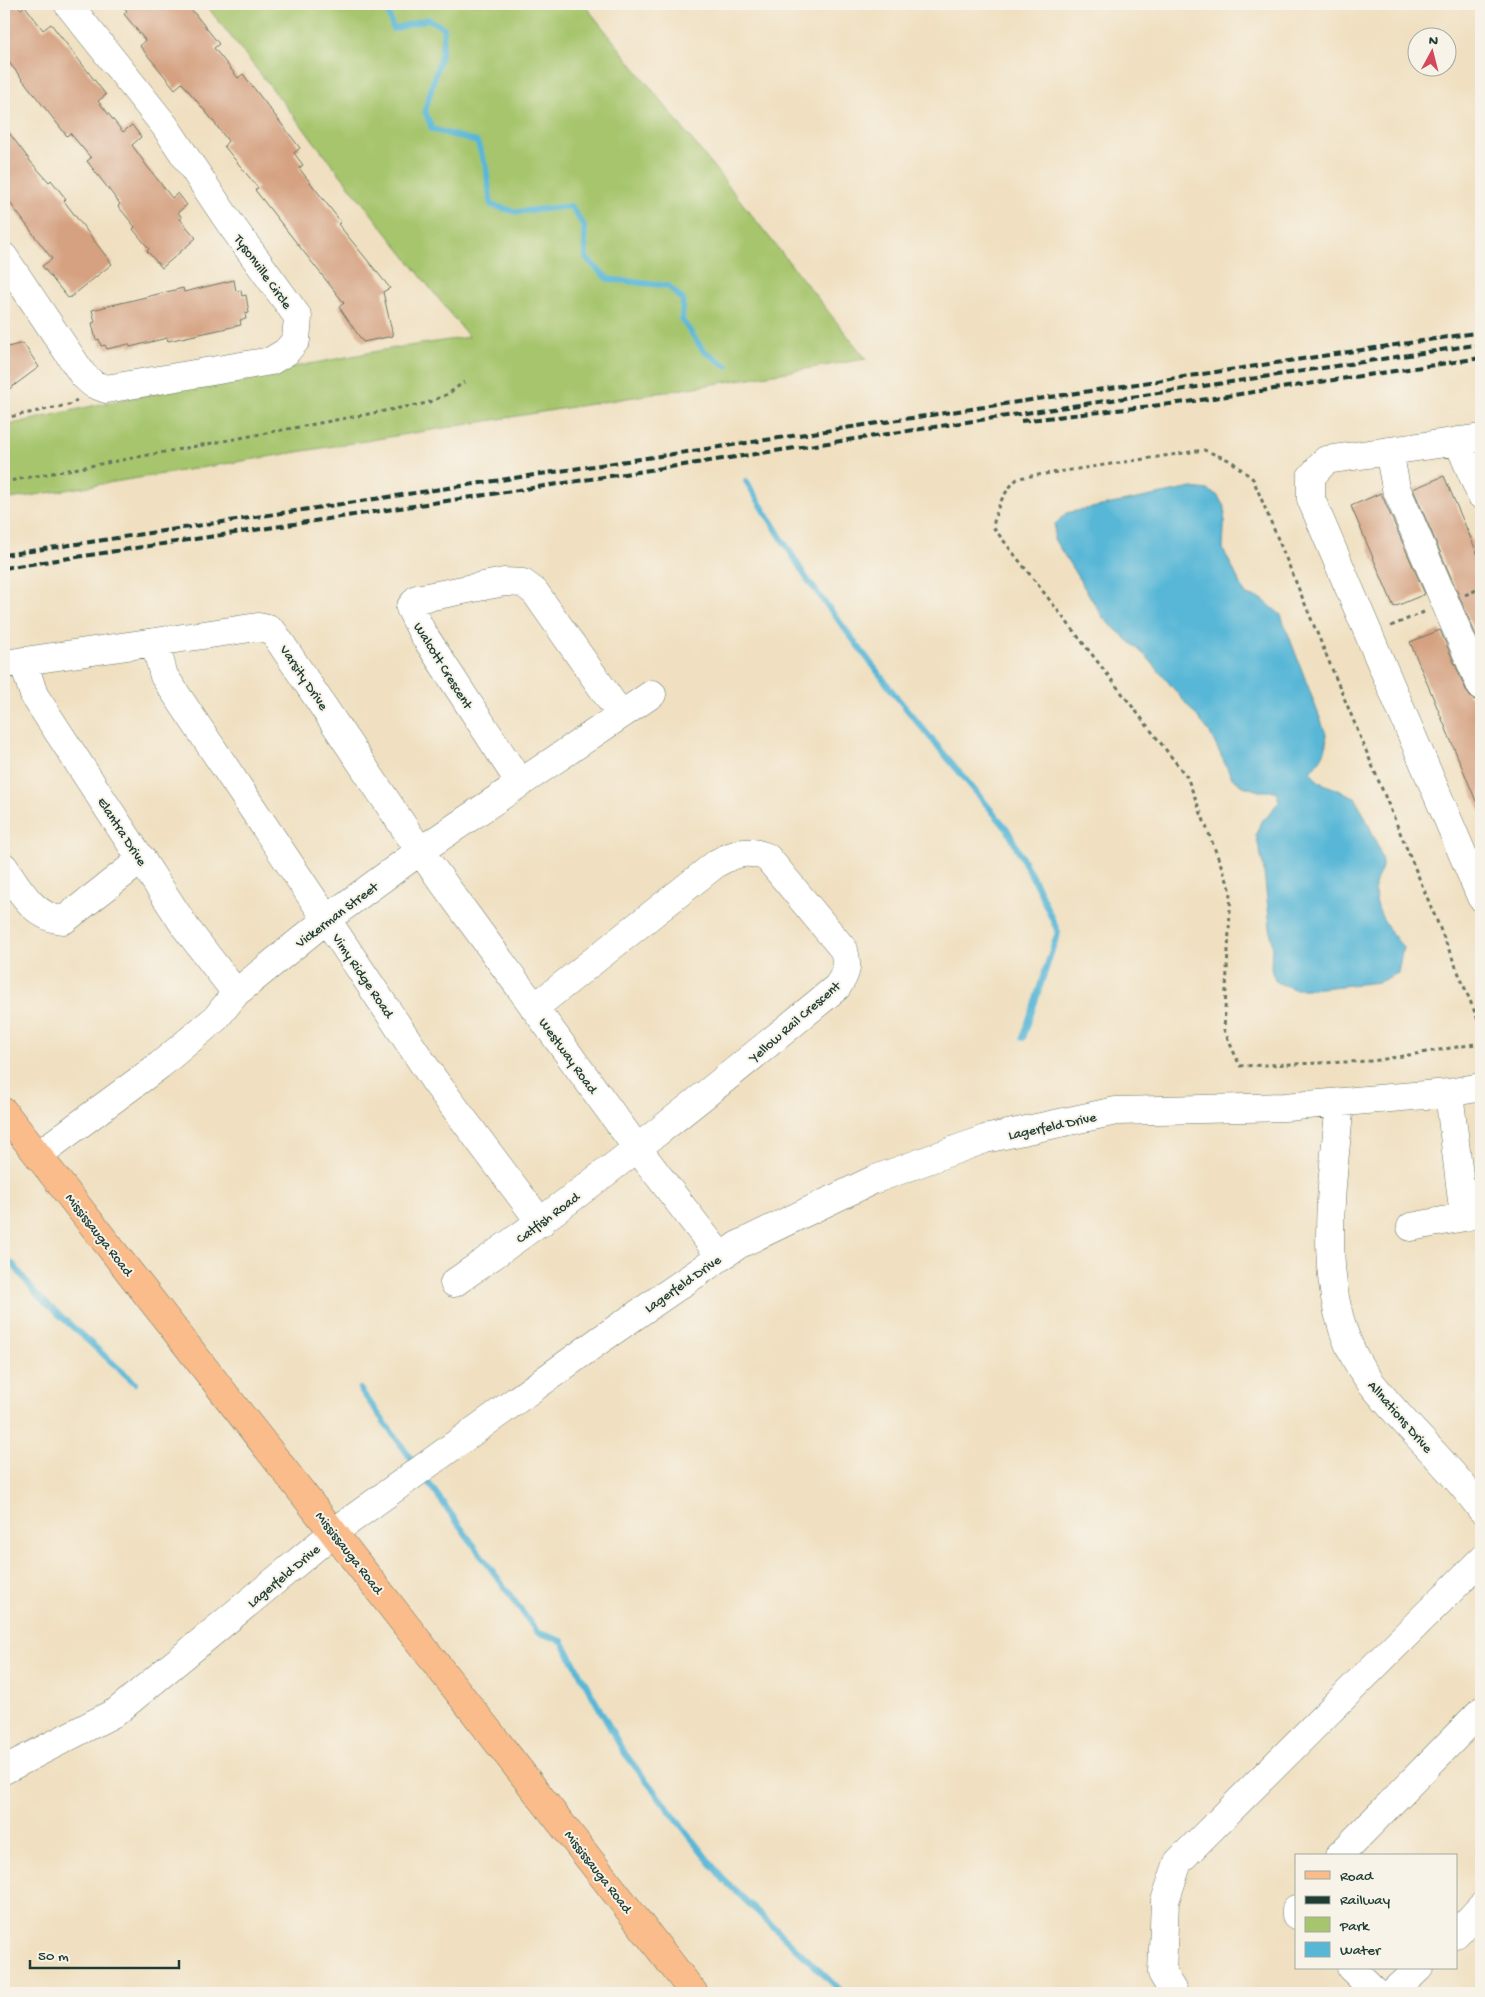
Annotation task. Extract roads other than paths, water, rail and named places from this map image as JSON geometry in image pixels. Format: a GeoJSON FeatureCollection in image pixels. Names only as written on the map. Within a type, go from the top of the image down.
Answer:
{"type":"FeatureCollection","features":[{"type":"Feature","properties":{"kind":"main road","name":"Mississauga Road"},"geometry":{"type":"LineString","coordinates":[[4,1112],[694,1993]]}},
{"type":"Feature","properties":{"kind":"street","name":"Tysonville Circle"},"geometry":{"type":"LineString","coordinates":[[4,257],[83,375],[93,384],[106,389],[271,361],[286,352],[296,340],[298,318],[288,302],[228,222],[165,126],[68,4]]}},
{"type":"Feature","properties":{"kind":"street"},"geometry":{"type":"LineString","coordinates":[[1481,495],[1470,439],[1326,460],[1311,478],[1311,499],[1481,897]]}},
{"type":"Feature","properties":{"kind":"street"},"geometry":{"type":"LineString","coordinates":[[1388,451],[1396,488],[1481,686]]}},
{"type":"Feature","properties":{"kind":"street","name":"Walcott Crescent"},"geometry":{"type":"LineString","coordinates":[[520,783],[422,632],[410,608],[417,599],[504,582],[516,582],[530,588],[621,715]]}},
{"type":"Feature","properties":{"kind":"street","name":"Varsity Drive"},"geometry":{"type":"LineString","coordinates":[[14,662],[258,628],[268,629],[274,633],[420,851]]}},
{"type":"Feature","properties":{"kind":"street","name":"Vimy Ridge Road"},"geometry":{"type":"LineString","coordinates":[[155,643],[164,676],[434,1080],[541,1223]]}},
{"type":"Feature","properties":{"kind":"street","name":"Elantra Drive"},"geometry":{"type":"LineString","coordinates":[[14,662],[186,928],[236,993]]}},
{"type":"Feature","properties":{"kind":"street","name":"Vickerman Street"},"geometry":{"type":"LineString","coordinates":[[38,1155],[160,1065],[216,1018],[236,993],[327,919],[420,851],[652,694]]}},
{"type":"Feature","properties":{"kind":"street","name":"Westway Road"},"geometry":{"type":"LineString","coordinates":[[420,851],[637,1148],[721,1257]]}},
{"type":"Feature","properties":{"kind":"street","name":"Yellow Rail Crescent"},"geometry":{"type":"LineString","coordinates":[[534,1008],[717,863],[738,853],[755,852],[767,857],[844,950],[848,964],[846,975],[837,987],[637,1148]]}},
{"type":"Feature","properties":{"kind":"street"},"geometry":{"type":"LineString","coordinates":[[4,867],[39,913],[52,919],[64,920],[142,860]]}},
{"type":"Feature","properties":{"kind":"street","name":"Lagerfeld Drive"},"geometry":{"type":"LineString","coordinates":[[4,1770],[116,1712],[334,1532],[592,1346],[721,1257],[738,1246],[873,1180],[985,1139],[1116,1111],[1284,1107],[1449,1093],[1481,1087]]}},
{"type":"Feature","properties":{"kind":"street"},"geometry":{"type":"LineString","coordinates":[[1411,1228],[1473,1215],[1449,1093]]}},
{"type":"Feature","properties":{"kind":"street","name":"Allnations Drive"},"geometry":{"type":"LineString","coordinates":[[1340,1103],[1330,1231],[1334,1285],[1344,1334],[1368,1378],[1411,1431],[1460,1479],[1481,1509]]}},
{"type":"Feature","properties":{"kind":"street","name":"Catfish Road"},"geometry":{"type":"LineString","coordinates":[[454,1283],[541,1223],[637,1148]]}},
{"type":"Feature","properties":{"kind":"street"},"geometry":{"type":"LineString","coordinates":[[1174,1993],[1162,1973],[1165,1901],[1178,1862],[1481,1560]]}},
{"type":"Feature","properties":{"kind":"street"},"geometry":{"type":"LineString","coordinates":[[1341,1854],[1481,1711]]}},
{"type":"Feature","properties":{"kind":"street"},"geometry":{"type":"LineString","coordinates":[[1458,1932],[1481,1908]]}},
{"type":"Feature","properties":{"kind":"street"},"geometry":{"type":"LineString","coordinates":[[1353,1970],[1377,1993]]}},
{"type":"Feature","properties":{"kind":"street"},"geometry":{"type":"LineString","coordinates":[[1392,1993],[1417,1970]]}},
{"type":"Feature","properties":{"kind":"water"},"geometry":{"type":"Polygon","coordinates":[[[1192,488],[1208,490],[1217,495],[1225,508],[1223,549],[1246,595],[1262,599],[1281,615],[1326,734],[1325,750],[1318,763],[1310,771],[1319,782],[1355,797],[1376,841],[1382,865],[1375,883],[1375,895],[1379,911],[1387,927],[1403,947],[1398,973],[1379,982],[1294,989],[1276,982],[1271,969],[1272,944],[1263,864],[1256,835],[1261,821],[1267,817],[1279,801],[1276,791],[1259,791],[1243,786],[1232,778],[1209,731],[1148,658],[1104,619],[1054,539],[1055,524],[1066,513],[1192,488]]]}},
{"type":"Feature","properties":{"kind":"waterway"},"geometry":{"type":"LineString","coordinates":[[386,4],[393,29],[428,19],[444,28],[441,55],[425,111],[432,129],[477,142],[486,167],[491,205],[517,212],[571,206],[584,226],[586,258],[608,279],[668,286],[683,300],[682,320],[703,350],[727,366]]}},
{"type":"Feature","properties":{"kind":"waterway"},"geometry":{"type":"LineString","coordinates":[[746,481],[807,579],[899,700],[1007,829],[1039,890],[1058,932],[1023,1038]]}},
{"type":"Feature","properties":{"kind":"waterway"},"geometry":{"type":"LineString","coordinates":[[4,1262],[13,1264],[36,1294],[135,1383]]}},
{"type":"Feature","properties":{"kind":"waterway"},"geometry":{"type":"LineString","coordinates":[[360,1389],[415,1464]]}},
{"type":"Feature","properties":{"kind":"waterway"},"geometry":{"type":"LineString","coordinates":[[422,1474],[537,1632],[562,1641],[623,1751],[723,1879],[843,1993]]}},
{"type":"Feature","properties":{"kind":"railway"},"geometry":{"type":"LineString","coordinates":[[4,555],[1481,332]]}},
{"type":"Feature","properties":{"kind":"railway"},"geometry":{"type":"LineString","coordinates":[[4,568],[1481,344]]}},
{"type":"Feature","properties":{"kind":"railway"},"geometry":{"type":"LineString","coordinates":[[1021,421],[1187,402],[1481,358]]}}]}
